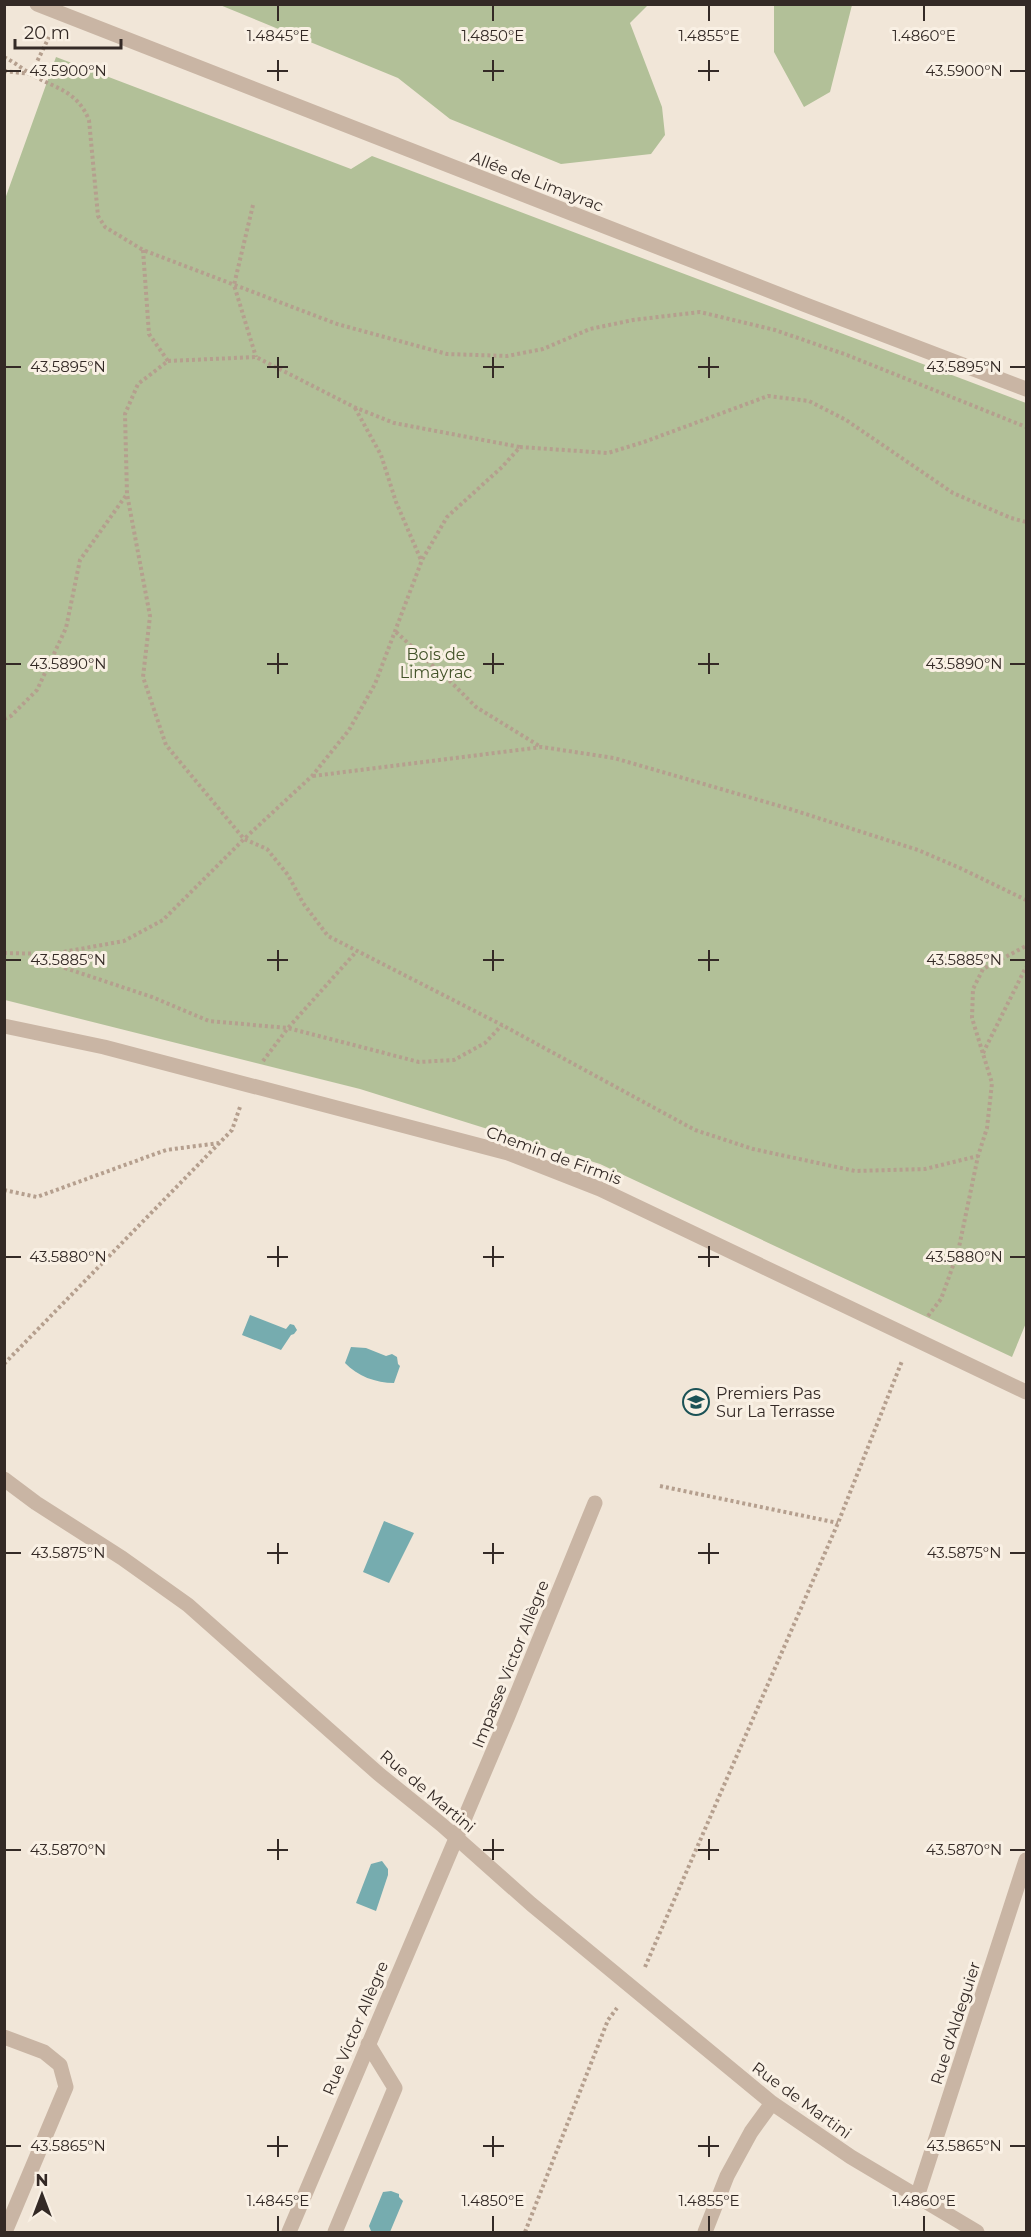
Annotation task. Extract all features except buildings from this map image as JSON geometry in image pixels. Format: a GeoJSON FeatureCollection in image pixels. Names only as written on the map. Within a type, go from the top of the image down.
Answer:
{"type":"FeatureCollection","features":[{"type":"Feature","properties":{"kind":"street","name":"Allée de Limayrac"},"geometry":{"type":"LineString","coordinates":[[36,4],[796,302],[1026,389]]}},
{"type":"Feature","properties":{"kind":"street","name":"Chemin de Firmis"},"geometry":{"type":"LineString","coordinates":[[4,1026],[104,1047],[246,1083],[528,1161],[600,1189],[1026,1392]]}},
{"type":"Feature","properties":{"kind":"street","name":"Rue de Martini"},"geometry":{"type":"LineString","coordinates":[[4,1479],[188,1605],[380,1775],[531,1904],[772,2103],[851,2157],[977,2232]]}},
{"type":"Feature","properties":{"kind":"street","name":"Impasse Victor Allègre"},"geometry":{"type":"LineString","coordinates":[[456,1838],[595,1503]]}},
{"type":"Feature","properties":{"kind":"street","name":"Rue Victor Allègre"},"geometry":{"type":"LineString","coordinates":[[289,2232],[456,1838]]}},
{"type":"Feature","properties":{"kind":"street","name":"Rue d'Aldeguier"},"geometry":{"type":"LineString","coordinates":[[917,2197],[1026,1860]]}},
{"type":"Feature","properties":{"kind":"street"},"geometry":{"type":"LineString","coordinates":[[4,2037],[44,2052],[60,2065],[66,2087],[5,2232]]}},
{"type":"Feature","properties":{"kind":"street"},"geometry":{"type":"LineString","coordinates":[[335,2232],[395,2088],[368,2044]]}},
{"type":"Feature","properties":{"kind":"street"},"geometry":{"type":"LineString","coordinates":[[705,2232],[727,2176],[751,2133],[772,2103]]}},
{"type":"Feature","properties":{"kind":"path"},"geometry":{"type":"LineString","coordinates":[[31,74],[50,35]]}},
{"type":"Feature","properties":{"kind":"path"},"geometry":{"type":"LineString","coordinates":[[4,57],[72,96],[84,107],[89,120],[98,216],[105,227],[143,250],[337,324],[447,354],[507,356],[543,349],[590,328],[700,312],[775,330],[848,355],[1026,427]]}},
{"type":"Feature","properties":{"kind":"path"},"geometry":{"type":"LineString","coordinates":[[4,71],[31,74]]}},
{"type":"Feature","properties":{"kind":"path"},"geometry":{"type":"LineString","coordinates":[[254,205],[234,285],[256,357]]}},
{"type":"Feature","properties":{"kind":"path"},"geometry":{"type":"LineString","coordinates":[[143,250],[149,334],[168,361]]}},
{"type":"Feature","properties":{"kind":"path"},"geometry":{"type":"LineString","coordinates":[[978,1156],[925,1169],[855,1171],[753,1149],[695,1130],[502,1025],[328,936],[303,903],[288,875],[267,849],[244,838],[166,745],[143,677],[150,616],[127,494],[125,414],[138,384],[168,361],[256,357],[354,407],[394,423],[520,447],[608,453],[768,396],[809,401],[846,420],[953,493],[1011,518],[1026,522]]}},
{"type":"Feature","properties":{"kind":"path"},"geometry":{"type":"LineString","coordinates":[[354,407],[381,455],[396,502],[422,560]]}},
{"type":"Feature","properties":{"kind":"path"},"geometry":{"type":"LineString","coordinates":[[4,953],[52,954],[124,941],[163,920],[244,838],[312,776],[349,730],[375,684],[422,560],[447,517],[502,467],[520,447]]}},
{"type":"Feature","properties":{"kind":"path"},"geometry":{"type":"LineString","coordinates":[[4,719],[11,716],[37,690],[66,628],[80,560],[127,494]]}},
{"type":"Feature","properties":{"kind":"path"},"geometry":{"type":"LineString","coordinates":[[396,632],[476,708],[542,747]]}},
{"type":"Feature","properties":{"kind":"path"},"geometry":{"type":"LineString","coordinates":[[312,776],[542,747],[614,759],[811,816],[918,850],[1026,900]]}},
{"type":"Feature","properties":{"kind":"path"},"geometry":{"type":"LineString","coordinates":[[525,2232],[608,2020],[648,1964],[838,1523],[912,1338],[941,1299],[958,1252],[978,1156],[987,1128],[992,1083],[972,1018],[973,989],[983,969],[1026,946]]}},
{"type":"Feature","properties":{"kind":"path"},"geometry":{"type":"LineString","coordinates":[[4,1364],[232,1130],[246,1083],[288,1028],[357,952]]}},
{"type":"Feature","properties":{"kind":"path"},"geometry":{"type":"LineString","coordinates":[[52,954],[65,968],[152,997],[209,1021],[288,1028],[418,1062],[454,1060],[484,1043],[502,1025]]}},
{"type":"Feature","properties":{"kind":"path"},"geometry":{"type":"LineString","coordinates":[[983,1054],[1026,967]]}},
{"type":"Feature","properties":{"kind":"path"},"geometry":{"type":"LineString","coordinates":[[4,1190],[37,1197],[166,1150],[219,1143]]}},
{"type":"Feature","properties":{"kind":"path"},"geometry":{"type":"LineString","coordinates":[[660,1485],[838,1523]]}},
{"type":"Feature","properties":{"kind":"green space"},"geometry":{"type":"Polygon","coordinates":[[[220,5],[648,5],[630,23],[662,107],[665,135],[651,154],[561,164],[450,119],[398,78],[220,5]]]}},
{"type":"Feature","properties":{"kind":"green space"},"geometry":{"type":"Polygon","coordinates":[[[774,5],[852,5],[830,92],[804,107],[774,52],[774,5]]]}},
{"type":"Feature","properties":{"kind":"green space","name":"Bois de Limayrac"},"geometry":{"type":"Polygon","coordinates":[[[56,57],[351,169],[372,156],[1026,403],[1026,1323],[1012,1357],[600,1164],[360,1089],[5,1000],[5,199],[56,57]]]}},
{"type":"Feature","properties":{"kind":"water"},"geometry":{"type":"Polygon","coordinates":[[[250,1315],[286,1329],[290,1324],[294,1325],[297,1330],[281,1350],[242,1335],[250,1315]]]}},
{"type":"Feature","properties":{"kind":"water"},"geometry":{"type":"Polygon","coordinates":[[[351,1347],[366,1348],[386,1356],[392,1354],[397,1357],[400,1366],[394,1383],[367,1378],[350,1368],[345,1363],[351,1347]]]}},
{"type":"Feature","properties":{"kind":"water"},"geometry":{"type":"Polygon","coordinates":[[[384,1521],[414,1533],[389,1583],[363,1572],[384,1521]]]}},
{"type":"Feature","properties":{"kind":"water"},"geometry":{"type":"Polygon","coordinates":[[[382,1861],[388,1869],[388,1875],[376,1911],[356,1903],[371,1864],[382,1861]]]}},
{"type":"Feature","properties":{"kind":"water"},"geometry":{"type":"Polygon","coordinates":[[[391,2191],[399,2194],[403,2201],[390,2232],[371,2231],[369,2226],[383,2192],[391,2191]]]}},
{"type":"Feature","properties":{"kind":"place","name":"Premiers Pas Sur La Terrasse"},"geometry":{"type":"Point","coordinates":[696,1402]}}]}
